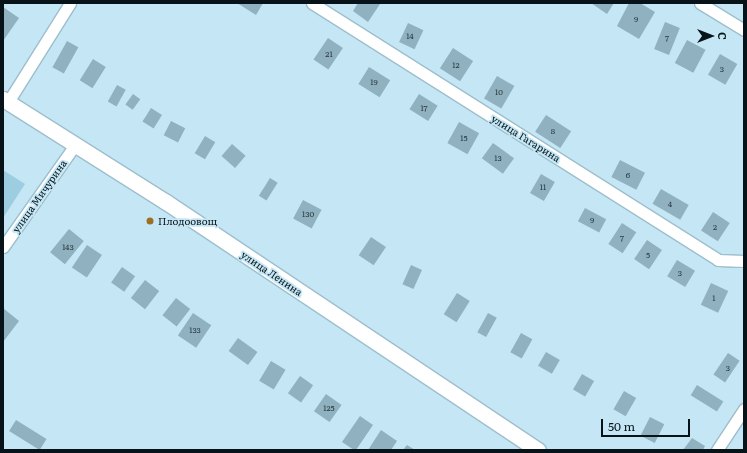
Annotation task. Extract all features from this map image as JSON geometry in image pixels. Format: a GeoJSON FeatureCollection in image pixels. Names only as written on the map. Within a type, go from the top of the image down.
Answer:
{"type":"FeatureCollection","features":[{"type":"Feature","properties":{"kind":"main road","name":"улица Ленина"},"geometry":{"type":"LineString","coordinates":[[5,101],[166,202],[538,450]]}},
{"type":"Feature","properties":{"kind":"street"},"geometry":{"type":"LineString","coordinates":[[5,101],[70,3]]}},
{"type":"Feature","properties":{"kind":"street","name":"улица Гагарина"},"geometry":{"type":"LineString","coordinates":[[312,3],[718,260],[744,261]]}},
{"type":"Feature","properties":{"kind":"street"},"geometry":{"type":"LineString","coordinates":[[700,3],[744,30]]}},
{"type":"Feature","properties":{"kind":"street","name":"улица Мичурина"},"geometry":{"type":"LineString","coordinates":[[3,248],[75,145]]}},
{"type":"Feature","properties":{"kind":"street"},"geometry":{"type":"LineString","coordinates":[[717,450],[744,409]]}},
{"type":"Feature","properties":{"kind":"shaded area"},"geometry":{"type":"Polygon","coordinates":[[[3,170],[25,184],[3,218],[3,170]]]}},
{"type":"Feature","properties":{"kind":"building"},"geometry":{"type":"Polygon","coordinates":[[[237,3],[263,3],[256,15],[237,3]]]}},
{"type":"Feature","properties":{"kind":"building"},"geometry":{"type":"Polygon","coordinates":[[[358,3],[380,4],[368,22],[353,11],[358,3]]]}},
{"type":"Feature","properties":{"kind":"building"},"geometry":{"type":"Polygon","coordinates":[[[591,3],[614,3],[607,14],[591,3]]]}},
{"type":"Feature","properties":{"kind":"building"},"geometry":{"type":"Polygon","coordinates":[[[629,3],[640,3],[655,12],[639,39],[617,26],[629,3]]]}},
{"type":"Feature","properties":{"kind":"building"},"geometry":{"type":"Polygon","coordinates":[[[3,7],[19,18],[3,41],[3,7]]]}},
{"type":"Feature","properties":{"kind":"building"},"geometry":{"type":"Polygon","coordinates":[[[665,22],[680,28],[669,55],[654,49],[665,22]]]}},
{"type":"Feature","properties":{"kind":"building"},"geometry":{"type":"Polygon","coordinates":[[[408,23],[423,30],[415,49],[399,42],[408,23]]]}},
{"type":"Feature","properties":{"kind":"building"},"geometry":{"type":"Polygon","coordinates":[[[328,38],[343,48],[328,70],[313,60],[328,38]]]}},
{"type":"Feature","properties":{"kind":"building"},"geometry":{"type":"Polygon","coordinates":[[[687,40],[706,50],[693,73],[675,63],[687,40]]]}},
{"type":"Feature","properties":{"kind":"building"},"geometry":{"type":"Polygon","coordinates":[[[67,41],[78,47],[64,74],[52,67],[67,41]]]}},
{"type":"Feature","properties":{"kind":"building"},"geometry":{"type":"Polygon","coordinates":[[[453,48],[473,61],[460,81],[440,68],[453,48]]]}},
{"type":"Feature","properties":{"kind":"building"},"geometry":{"type":"Polygon","coordinates":[[[720,54],[737,64],[725,85],[708,75],[720,54]]]}},
{"type":"Feature","properties":{"kind":"building"},"geometry":{"type":"Polygon","coordinates":[[[93,59],[106,67],[92,88],[80,80],[93,59]]]}},
{"type":"Feature","properties":{"kind":"building"},"geometry":{"type":"Polygon","coordinates":[[[369,67],[390,80],[380,97],[358,84],[369,67]]]}},
{"type":"Feature","properties":{"kind":"building"},"geometry":{"type":"Polygon","coordinates":[[[497,76],[514,86],[501,109],[484,99],[497,76]]]}},
{"type":"Feature","properties":{"kind":"building"},"geometry":{"type":"Polygon","coordinates":[[[117,85],[126,90],[117,106],[108,102],[117,85]]]}},
{"type":"Feature","properties":{"kind":"building"},"geometry":{"type":"Polygon","coordinates":[[[133,94],[140,99],[133,110],[125,105],[133,94]]]}},
{"type":"Feature","properties":{"kind":"building"},"geometry":{"type":"Polygon","coordinates":[[[419,94],[438,106],[428,121],[409,109],[419,94]]]}},
{"type":"Feature","properties":{"kind":"building"},"geometry":{"type":"Polygon","coordinates":[[[151,108],[162,115],[154,128],[143,122],[151,108]]]}},
{"type":"Feature","properties":{"kind":"building"},"geometry":{"type":"Polygon","coordinates":[[[546,115],[571,131],[560,148],[535,132],[546,115]]]}},
{"type":"Feature","properties":{"kind":"building"},"geometry":{"type":"Polygon","coordinates":[[[171,121],[185,128],[178,143],[164,135],[171,121]]]}},
{"type":"Feature","properties":{"kind":"building"},"geometry":{"type":"Polygon","coordinates":[[[459,122],[479,133],[467,154],[447,143],[459,122]]]}},
{"type":"Feature","properties":{"kind":"building"},"geometry":{"type":"Polygon","coordinates":[[[205,136],[215,142],[205,159],[195,153],[205,136]]]}},
{"type":"Feature","properties":{"kind":"building"},"geometry":{"type":"Polygon","coordinates":[[[493,143],[514,158],[503,174],[482,158],[493,143]]]}},
{"type":"Feature","properties":{"kind":"building"},"geometry":{"type":"Polygon","coordinates":[[[232,144],[246,156],[235,168],[222,156],[232,144]]]}},
{"type":"Feature","properties":{"kind":"building"},"geometry":{"type":"Polygon","coordinates":[[[620,160],[645,173],[636,190],[611,177],[620,160]]]}},
{"type":"Feature","properties":{"kind":"building"},"geometry":{"type":"Polygon","coordinates":[[[541,174],[555,182],[544,201],[530,193],[541,174]]]}},
{"type":"Feature","properties":{"kind":"building"},"geometry":{"type":"Polygon","coordinates":[[[270,178],[278,183],[267,201],[259,196],[270,178]]]}},
{"type":"Feature","properties":{"kind":"building"},"geometry":{"type":"Polygon","coordinates":[[[661,189],[689,205],[680,220],[652,204],[661,189]]]}},
{"type":"Feature","properties":{"kind":"building"},"geometry":{"type":"Polygon","coordinates":[[[303,200],[322,210],[312,228],[293,219],[303,200]]]}},
{"type":"Feature","properties":{"kind":"building"},"geometry":{"type":"Polygon","coordinates":[[[585,208],[606,219],[599,233],[578,221],[585,208]]]}},
{"type":"Feature","properties":{"kind":"building"},"geometry":{"type":"Polygon","coordinates":[[[713,212],[730,223],[718,241],[701,230],[713,212]]]}},
{"type":"Feature","properties":{"kind":"building"},"geometry":{"type":"Polygon","coordinates":[[[622,223],[636,232],[623,253],[608,244],[622,223]]]}},
{"type":"Feature","properties":{"kind":"building"},"geometry":{"type":"Polygon","coordinates":[[[69,229],[84,241],[65,264],[50,252],[69,229]]]}},
{"type":"Feature","properties":{"kind":"building"},"geometry":{"type":"Polygon","coordinates":[[[371,237],[386,247],[374,265],[359,255],[371,237]]]}},
{"type":"Feature","properties":{"kind":"building"},"geometry":{"type":"Polygon","coordinates":[[[647,240],[662,250],[649,269],[634,259],[647,240]]]}},
{"type":"Feature","properties":{"kind":"building"},"geometry":{"type":"Polygon","coordinates":[[[87,245],[102,255],[87,277],[72,267],[87,245]]]}},
{"type":"Feature","properties":{"kind":"building"},"geometry":{"type":"Polygon","coordinates":[[[677,260],[695,271],[685,287],[667,276],[677,260]]]}},
{"type":"Feature","properties":{"kind":"building"},"geometry":{"type":"Polygon","coordinates":[[[411,265],[422,270],[413,289],[402,284],[411,265]]]}},
{"type":"Feature","properties":{"kind":"building"},"geometry":{"type":"Polygon","coordinates":[[[122,267],[135,276],[124,292],[111,283],[122,267]]]}},
{"type":"Feature","properties":{"kind":"building"},"geometry":{"type":"Polygon","coordinates":[[[145,280],[159,291],[145,309],[131,298],[145,280]]]}},
{"type":"Feature","properties":{"kind":"building"},"geometry":{"type":"Polygon","coordinates":[[[711,283],[728,291],[718,313],[701,305],[711,283]]]}},
{"type":"Feature","properties":{"kind":"building"},"geometry":{"type":"Polygon","coordinates":[[[457,293],[470,301],[456,322],[444,314],[457,293]]]}},
{"type":"Feature","properties":{"kind":"building"},"geometry":{"type":"Polygon","coordinates":[[[176,298],[190,309],[177,326],[162,315],[176,298]]]}},
{"type":"Feature","properties":{"kind":"building"},"geometry":{"type":"Polygon","coordinates":[[[3,308],[19,321],[3,342],[3,308]]]}},
{"type":"Feature","properties":{"kind":"building"},"geometry":{"type":"Polygon","coordinates":[[[193,313],[211,325],[196,348],[178,335],[193,313]]]}},
{"type":"Feature","properties":{"kind":"building"},"geometry":{"type":"Polygon","coordinates":[[[488,313],[497,318],[486,337],[477,332],[488,313]]]}},
{"type":"Feature","properties":{"kind":"building"},"geometry":{"type":"Polygon","coordinates":[[[521,333],[532,339],[522,359],[510,352],[521,333]]]}},
{"type":"Feature","properties":{"kind":"building"},"geometry":{"type":"Polygon","coordinates":[[[238,338],[257,352],[248,365],[229,351],[238,338]]]}},
{"type":"Feature","properties":{"kind":"building"},"geometry":{"type":"Polygon","coordinates":[[[546,352],[560,360],[552,374],[538,366],[546,352]]]}},
{"type":"Feature","properties":{"kind":"building"},"geometry":{"type":"Polygon","coordinates":[[[728,353],[740,361],[725,382],[713,375],[728,353]]]}},
{"type":"Feature","properties":{"kind":"building"},"geometry":{"type":"Polygon","coordinates":[[[271,361],[286,370],[274,389],[259,381],[271,361]]]}},
{"type":"Feature","properties":{"kind":"building"},"geometry":{"type":"Polygon","coordinates":[[[582,374],[594,381],[585,397],[573,390],[582,374]]]}},
{"type":"Feature","properties":{"kind":"building"},"geometry":{"type":"Polygon","coordinates":[[[300,376],[313,385],[301,402],[288,393],[300,376]]]}},
{"type":"Feature","properties":{"kind":"building"},"geometry":{"type":"Polygon","coordinates":[[[697,385],[723,401],[717,412],[691,395],[697,385]]]}},
{"type":"Feature","properties":{"kind":"building"},"geometry":{"type":"Polygon","coordinates":[[[624,391],[636,398],[626,416],[614,409],[624,391]]]}},
{"type":"Feature","properties":{"kind":"building"},"geometry":{"type":"Polygon","coordinates":[[[326,394],[342,405],[330,422],[314,411],[326,394]]]}},
{"type":"Feature","properties":{"kind":"building"},"geometry":{"type":"Polygon","coordinates":[[[360,416],[373,425],[356,450],[354,450],[342,442],[360,416]]]}},
{"type":"Feature","properties":{"kind":"building"},"geometry":{"type":"Polygon","coordinates":[[[650,417],[664,424],[655,443],[640,436],[650,417]]]}},
{"type":"Feature","properties":{"kind":"building"},"geometry":{"type":"Polygon","coordinates":[[[16,420],[47,439],[39,450],[9,431],[16,420]]]}},
{"type":"Feature","properties":{"kind":"building"},"geometry":{"type":"Polygon","coordinates":[[[381,430],[397,441],[391,450],[368,450],[381,430]]]}},
{"type":"Feature","properties":{"kind":"building"},"geometry":{"type":"Polygon","coordinates":[[[692,438],[705,446],[703,450],[683,450],[692,438]]]}},
{"type":"Feature","properties":{"kind":"building"},"geometry":{"type":"Polygon","coordinates":[[[407,445],[415,450],[403,450],[407,445]]]}},
{"type":"Feature","properties":{"kind":"place","name":"Плодоовощ"},"geometry":{"type":"Point","coordinates":[150,221]}}]}
